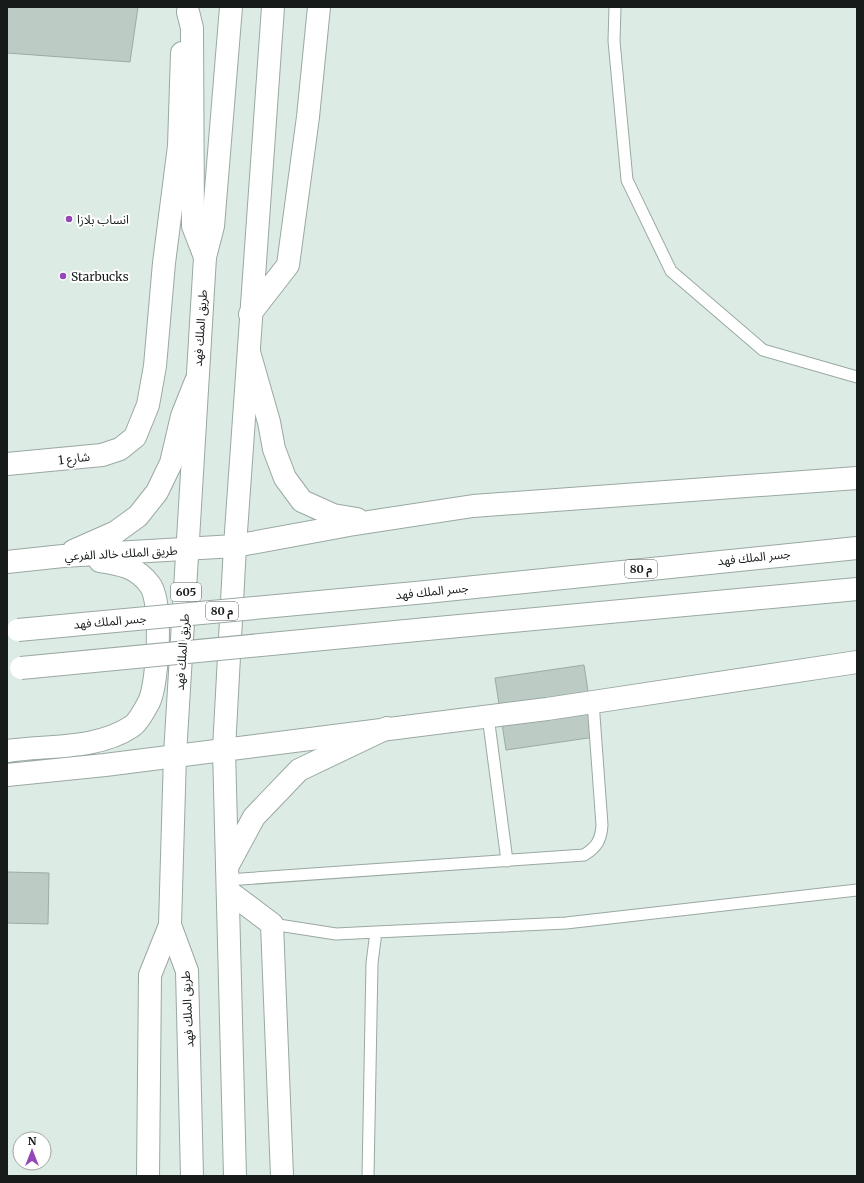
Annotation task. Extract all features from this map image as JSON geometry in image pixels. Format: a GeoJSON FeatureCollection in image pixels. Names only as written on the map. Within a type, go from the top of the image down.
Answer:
{"type":"FeatureCollection","features":[{"type":"Feature","properties":{"kind":"main road","name":"طريق الملك فهد"},"geometry":{"type":"LineString","coordinates":[[192,1176],[187,971],[170,925],[175,755],[189,549],[197,376],[205,257],[213,219],[231,7]]}},
{"type":"Feature","properties":{"kind":"main road"},"geometry":{"type":"LineString","coordinates":[[236,1176],[224,749],[250,314],[273,7]]}},
{"type":"Feature","properties":{"kind":"main road"},"geometry":{"type":"LineString","coordinates":[[250,314],[288,265],[308,117],[319,7]]}},
{"type":"Feature","properties":{"kind":"main road"},"geometry":{"type":"LineString","coordinates":[[188,10],[192,28],[193,226],[205,257]]}},
{"type":"Feature","properties":{"kind":"main road","name":"شارع 1"},"geometry":{"type":"LineString","coordinates":[[7,464],[35,463],[102,455],[120,449],[136,437],[148,405],[155,366],[164,263],[179,146],[183,30],[188,10]]}},
{"type":"Feature","properties":{"kind":"main road"},"geometry":{"type":"LineString","coordinates":[[248,348],[269,422],[274,449],[284,478],[302,501],[333,515],[374,521]]}},
{"type":"Feature","properties":{"kind":"main road"},"geometry":{"type":"LineString","coordinates":[[63,556],[116,532],[138,516],[157,492],[171,463],[182,416],[197,376]]}},
{"type":"Feature","properties":{"kind":"main road","name":"طريق الملك خالد الفرعي"},"geometry":{"type":"LineString","coordinates":[[7,562],[63,556],[235,546],[374,521],[473,506],[857,478]]}},
{"type":"Feature","properties":{"kind":"main road","name":"جسر الملك فهد"},"geometry":{"type":"LineString","coordinates":[[12,630],[426,592],[857,548]]}},
{"type":"Feature","properties":{"kind":"main road"},"geometry":{"type":"LineString","coordinates":[[7,751],[65,745],[108,738],[133,726],[149,701],[155,675],[158,636],[158,608],[151,587],[140,575],[123,564],[63,556]]}},
{"type":"Feature","properties":{"kind":"main road"},"geometry":{"type":"LineString","coordinates":[[14,669],[857,589]]}},
{"type":"Feature","properties":{"kind":"main road"},"geometry":{"type":"LineString","coordinates":[[7,775],[488,716],[593,702],[857,662]]}},
{"type":"Feature","properties":{"kind":"main road"},"geometry":{"type":"LineString","coordinates":[[228,879],[254,817],[299,770],[387,728]]}},
{"type":"Feature","properties":{"kind":"main road"},"geometry":{"type":"LineString","coordinates":[[228,879],[272,924],[282,1176]]}},
{"type":"Feature","properties":{"kind":"main road"},"geometry":{"type":"LineString","coordinates":[[148,1176],[150,975],[170,925]]}},
{"type":"Feature","properties":{"kind":"lane"},"geometry":{"type":"LineString","coordinates":[[615,7],[614,42],[627,180],[671,271],[763,350],[857,377]]}},
{"type":"Feature","properties":{"kind":"lane"},"geometry":{"type":"LineString","coordinates":[[228,879],[584,855],[594,849],[600,841],[602,825],[593,702]]}},
{"type":"Feature","properties":{"kind":"lane"},"geometry":{"type":"LineString","coordinates":[[488,716],[506,861]]}},
{"type":"Feature","properties":{"kind":"lane"},"geometry":{"type":"LineString","coordinates":[[272,924],[336,934],[566,923],[857,890]]}},
{"type":"Feature","properties":{"kind":"lane"},"geometry":{"type":"LineString","coordinates":[[368,1176],[372,963],[376,932]]}},
{"type":"Feature","properties":{"kind":"building"},"geometry":{"type":"Polygon","coordinates":[[[7,7],[138,7],[130,62],[7,53],[7,7]]]}},
{"type":"Feature","properties":{"kind":"building"},"geometry":{"type":"Polygon","coordinates":[[[584,665],[595,737],[506,750],[495,678],[584,665]]]}},
{"type":"Feature","properties":{"kind":"building"},"geometry":{"type":"Polygon","coordinates":[[[7,872],[49,873],[48,924],[7,923],[7,872]]]}},
{"type":"Feature","properties":{"kind":"place","name":"انساب بلازا"},"geometry":{"type":"Point","coordinates":[69,219]}},
{"type":"Feature","properties":{"kind":"place","name":"Starbucks"},"geometry":{"type":"Point","coordinates":[63,276]}}]}
